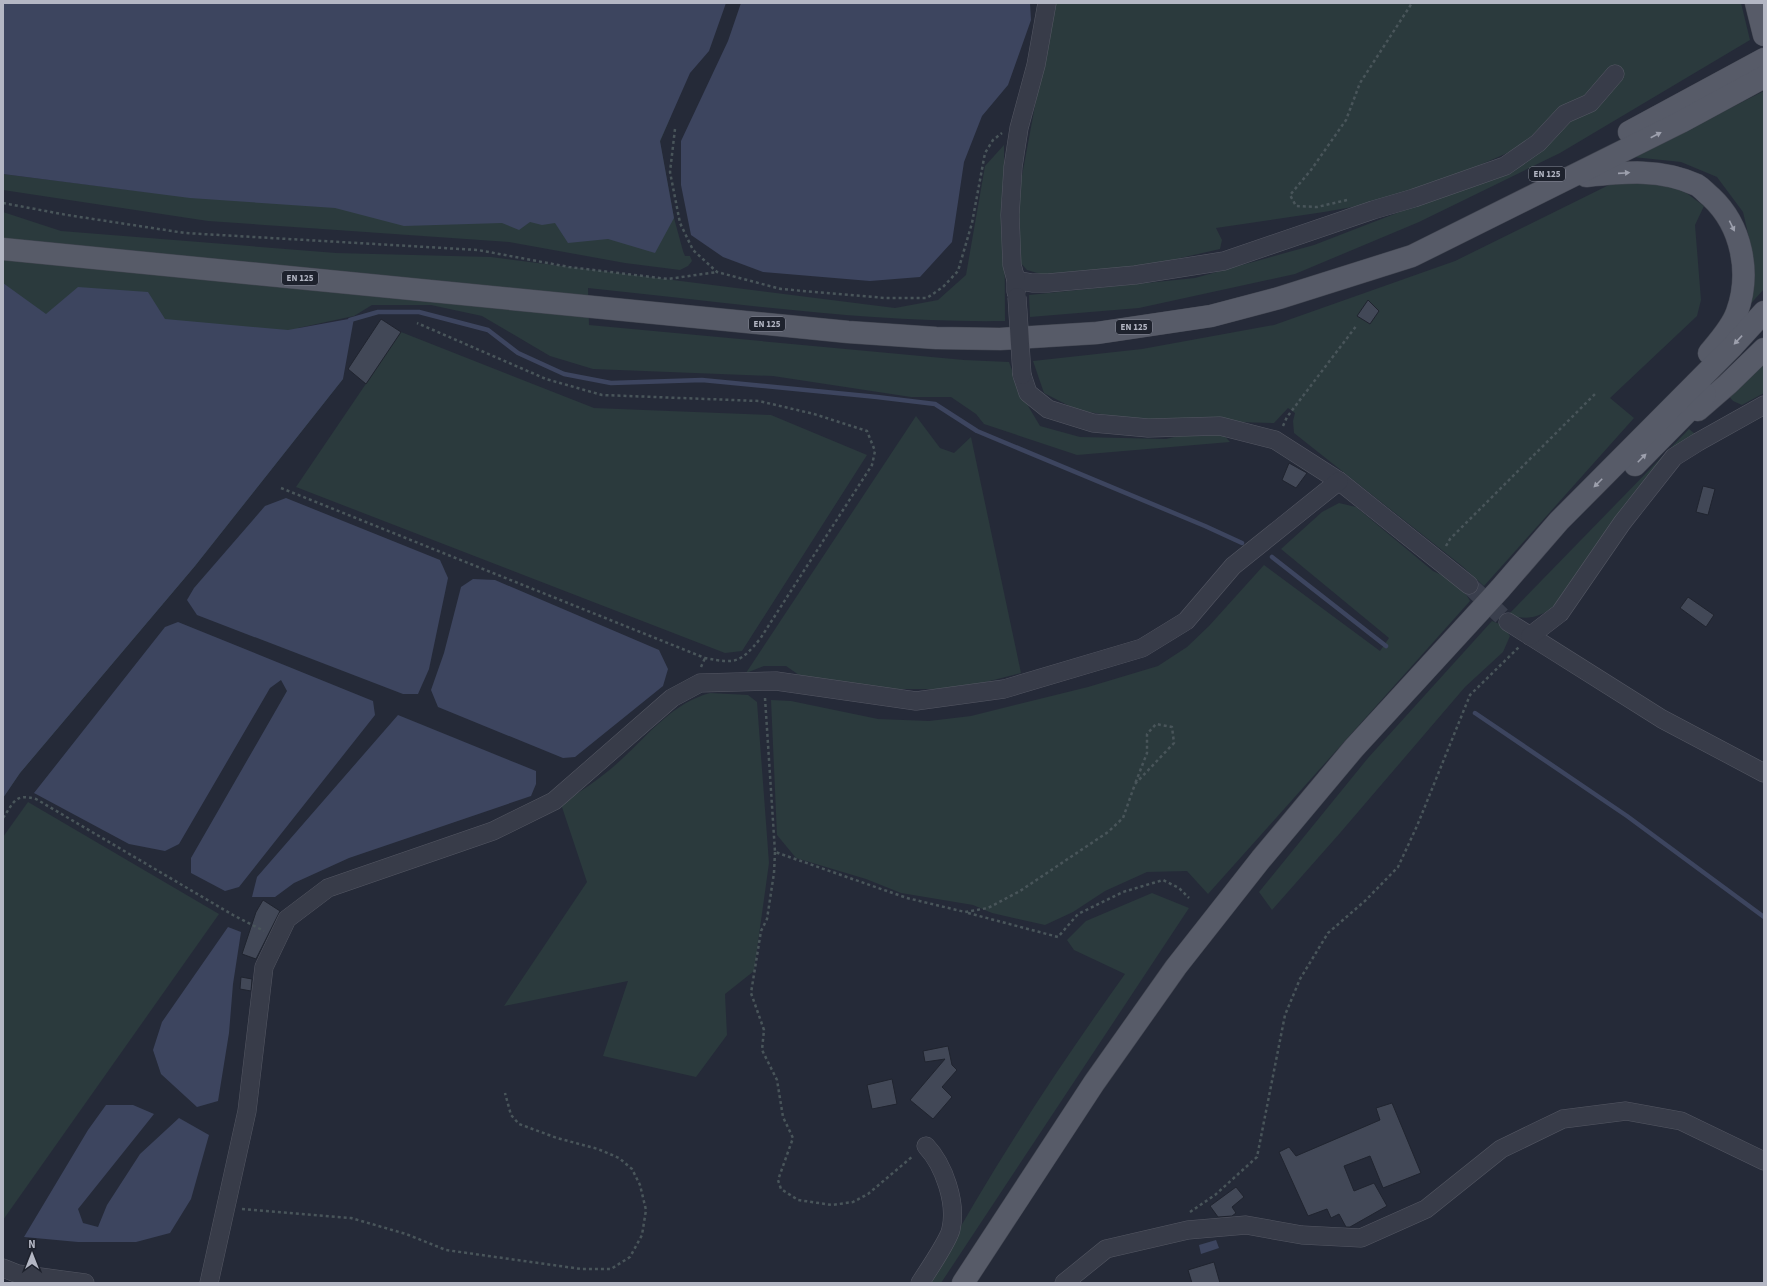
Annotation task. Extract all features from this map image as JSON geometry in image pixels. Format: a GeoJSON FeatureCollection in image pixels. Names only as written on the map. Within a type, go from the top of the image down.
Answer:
{"type":"FeatureCollection","features":[{"type":"Feature","properties":{"kind":"main road"},"geometry":{"type":"LineString","coordinates":[[1756,3],[1764,35]]}},
{"type":"Feature","properties":{"kind":"main road"},"geometry":{"type":"LineString","coordinates":[[1607,143],[1764,49]]}},
{"type":"Feature","properties":{"kind":"main road","name":"EN 125"},"geometry":{"type":"LineString","coordinates":[[1327,283],[1484,207],[1764,59]]}},
{"type":"Feature","properties":{"kind":"main road","name":"EN 125"},"geometry":{"type":"LineString","coordinates":[[3,250],[848,332],[936,338],[1000,338],[1097,333],[1211,316],[1327,283],[1412,256],[1681,122],[1764,76]]}},
{"type":"Feature","properties":{"kind":"main road"},"geometry":{"type":"LineString","coordinates":[[1571,178],[1642,171],[1671,176],[1698,186],[1722,210],[1731,222],[1739,242],[1743,265],[1742,291],[1737,313],[1711,351],[1622,459]]}},
{"type":"Feature","properties":{"kind":"main road"},"geometry":{"type":"LineString","coordinates":[[963,1283],[1094,1083],[1176,967],[1214,917],[1354,748],[1500,589],[1559,522],[1731,348],[1764,312]]}},
{"type":"Feature","properties":{"kind":"main road"},"geometry":{"type":"LineString","coordinates":[[1500,589],[1605,496],[1764,333]]}},
{"type":"Feature","properties":{"kind":"main road"},"geometry":{"type":"LineString","coordinates":[[1668,432],[1728,384],[1764,349]]}},
{"type":"Feature","properties":{"kind":"street"},"geometry":{"type":"LineString","coordinates":[[1047,3],[1036,65],[1020,128],[1013,167],[1010,215],[1012,265],[1016,289],[1022,375],[1028,393],[1048,409],[1093,423],[1148,428],[1220,426],[1275,440],[1338,481],[1469,585]]}},
{"type":"Feature","properties":{"kind":"street"},"geometry":{"type":"LineString","coordinates":[[1016,289],[1032,283],[1048,283],[1135,275],[1224,261],[1505,166],[1538,143],[1565,114],[1590,103],[1616,74]]}},
{"type":"Feature","properties":{"kind":"street"},"geometry":{"type":"LineString","coordinates":[[1530,636],[1560,613],[1622,523],[1674,457],[1698,442],[1764,406]]}},
{"type":"Feature","properties":{"kind":"street"},"geometry":{"type":"LineString","coordinates":[[209,1283],[247,1111],[264,967],[287,918],[328,888],[493,831],[554,801],[672,698],[700,683],[776,681],[916,701],[1004,689],[1142,648],[1186,621],[1233,566],[1338,481]]}},
{"type":"Feature","properties":{"kind":"street"},"geometry":{"type":"LineString","coordinates":[[1508,622],[1662,719],[1764,773]]}},
{"type":"Feature","properties":{"kind":"street"},"geometry":{"type":"LineString","coordinates":[[1064,1283],[1106,1249],[1188,1230],[1246,1225],[1302,1235],[1361,1238],[1426,1209],[1501,1149],[1563,1119],[1626,1111],[1681,1122],[1764,1161]]}},
{"type":"Feature","properties":{"kind":"street"},"geometry":{"type":"LineString","coordinates":[[920,1283],[951,1230],[952,1197],[934,1155],[926,1146]]}},
{"type":"Feature","properties":{"kind":"street"},"geometry":{"type":"LineString","coordinates":[[3,1268],[18,1274],[85,1283]]}},
{"type":"Feature","properties":{"kind":"path"},"geometry":{"type":"LineString","coordinates":[[1353,199],[1317,207],[1296,206],[1290,195],[1311,170],[1346,120],[1360,83],[1412,3]]}},
{"type":"Feature","properties":{"kind":"path"},"geometry":{"type":"LineString","coordinates":[[3,204],[185,233],[478,250],[569,267],[668,279],[717,272],[781,290],[886,298],[927,298],[943,287],[958,271],[972,223],[985,153],[993,140],[1002,133],[1020,128]]}},
{"type":"Feature","properties":{"kind":"path"},"geometry":{"type":"LineString","coordinates":[[675,129],[670,172],[680,223],[693,250],[717,272]]}},
{"type":"Feature","properties":{"kind":"path"},"geometry":{"type":"LineString","coordinates":[[281,488],[705,658],[728,663],[745,656],[760,639],[872,465],[875,451],[867,431],[814,414],[759,401],[602,395],[546,379],[417,323]]}},
{"type":"Feature","properties":{"kind":"path"},"geometry":{"type":"LineString","coordinates":[[1275,440],[1287,417],[1357,325]]}},
{"type":"Feature","properties":{"kind":"path"},"geometry":{"type":"LineString","coordinates":[[1438,560],[1450,539],[1596,392]]}},
{"type":"Feature","properties":{"kind":"path"},"geometry":{"type":"LineString","coordinates":[[1190,1213],[1215,1195],[1257,1156],[1285,1015],[1300,979],[1328,933],[1366,900],[1398,867],[1418,826],[1470,695],[1530,636]]}},
{"type":"Feature","properties":{"kind":"path"},"geometry":{"type":"LineString","coordinates":[[764,681],[774,873],[767,918],[762,931],[751,993],[764,1030],[762,1050],[777,1080],[783,1117],[793,1138],[778,1180],[781,1190],[798,1200],[832,1204],[853,1202],[868,1194],[893,1171],[926,1146]]}},
{"type":"Feature","properties":{"kind":"path"},"geometry":{"type":"LineString","coordinates":[[965,912],[988,908],[1020,891],[1108,832],[1123,818],[1135,784],[1147,754],[1147,734],[1156,724],[1172,727],[1174,743],[1135,784]]}},
{"type":"Feature","properties":{"kind":"path"},"geometry":{"type":"LineString","coordinates":[[3,818],[15,800],[24,796],[36,799],[233,915],[278,938]]}},
{"type":"Feature","properties":{"kind":"path"},"geometry":{"type":"LineString","coordinates":[[774,852],[907,898],[965,912],[1058,938],[1078,914],[1123,892],[1163,880],[1179,888],[1189,898]]}},
{"type":"Feature","properties":{"kind":"path"},"geometry":{"type":"LineString","coordinates":[[226,1208],[351,1218],[406,1234],[446,1250],[581,1269],[611,1269],[630,1257],[642,1235],[646,1210],[640,1185],[632,1169],[619,1158],[598,1149],[558,1138],[519,1124],[511,1115],[505,1093]]}},
{"type":"Feature","properties":{"kind":"shaded area"},"geometry":{"type":"Polygon","coordinates":[[[1054,3],[1741,3],[1750,40],[1560,153],[1419,222],[1295,274],[1139,308],[1030,317],[1029,295],[1195,278],[1314,245],[1441,196],[1514,150],[1448,179],[1386,201],[1216,228],[1222,240],[1220,249],[1150,265],[1044,275],[1027,270],[1018,260],[1016,208],[1054,3]]]}},
{"type":"Feature","properties":{"kind":"shaded area"},"geometry":{"type":"Polygon","coordinates":[[[1764,91],[1764,289],[1745,310],[1754,285],[1750,242],[1743,212],[1717,177],[1681,162],[1633,157],[1764,91]]]}},
{"type":"Feature","properties":{"kind":"shaded area"},"geometry":{"type":"Polygon","coordinates":[[[671,116],[660,142],[674,218],[685,256],[690,256],[692,261],[688,266],[680,270],[625,263],[509,242],[208,221],[3,190],[3,174],[155,193],[671,116]]]}},
{"type":"Feature","properties":{"kind":"shaded area"},"geometry":{"type":"Polygon","coordinates":[[[1004,145],[1005,321],[900,319],[848,315],[588,288],[589,325],[964,360],[1009,362],[1021,394],[1040,426],[1080,437],[1166,439],[1208,429],[1222,433],[1230,442],[1077,455],[984,424],[976,414],[951,397],[911,397],[773,376],[593,369],[550,356],[482,316],[431,305],[372,305],[354,316],[298,328],[343,379],[195,566],[20,773],[3,798],[3,212],[61,231],[336,253],[491,257],[895,308],[938,300],[966,275],[985,166],[1004,145]]]}},
{"type":"Feature","properties":{"kind":"shaded area"},"geometry":{"type":"Polygon","coordinates":[[[1617,181],[1657,182],[1685,192],[1704,206],[1695,225],[1701,300],[1697,316],[1610,398],[1634,418],[1484,586],[1462,566],[1294,433],[1293,421],[1295,413],[1288,408],[1274,423],[1131,419],[1077,410],[1044,393],[1033,361],[1142,349],[1274,325],[1455,261],[1617,181]]]}},
{"type":"Feature","properties":{"kind":"shaded area"},"geometry":{"type":"Polygon","coordinates":[[[401,332],[594,408],[771,415],[867,455],[742,651],[725,653],[296,487],[401,332]]]}},
{"type":"Feature","properties":{"kind":"shaded area"},"geometry":{"type":"Polygon","coordinates":[[[1764,361],[1764,393],[1742,405],[1733,401],[1728,395],[1764,361]]]}},
{"type":"Feature","properties":{"kind":"shaded area"},"geometry":{"type":"Polygon","coordinates":[[[916,416],[940,448],[954,453],[971,437],[1021,673],[982,683],[940,689],[884,689],[799,675],[786,666],[764,666],[746,673],[916,416]]]}},
{"type":"Feature","properties":{"kind":"shaded area"},"geometry":{"type":"Polygon","coordinates":[[[1689,429],[1695,434],[1553,608],[1537,616],[1527,618],[1508,615],[1689,429]]]}},
{"type":"Feature","properties":{"kind":"shaded area"},"geometry":{"type":"Polygon","coordinates":[[[1339,503],[1356,507],[1433,571],[1448,578],[1466,594],[1470,601],[1208,894],[1187,871],[1147,872],[1105,891],[1073,912],[1045,925],[992,913],[973,905],[901,893],[866,879],[796,858],[777,835],[771,700],[791,701],[878,719],[929,721],[971,716],[1088,687],[1158,666],[1187,647],[1209,626],[1264,565],[1380,651],[1389,638],[1281,549],[1322,512],[1339,503]]]}},
{"type":"Feature","properties":{"kind":"shaded area"},"geometry":{"type":"Polygon","coordinates":[[[1492,621],[1502,625],[1510,636],[1503,652],[1465,687],[1272,910],[1259,892],[1368,758],[1492,621]]]}},
{"type":"Feature","properties":{"kind":"shaded area"},"geometry":{"type":"Polygon","coordinates":[[[710,693],[748,695],[757,702],[769,863],[754,971],[725,994],[727,1035],[696,1077],[603,1056],[628,981],[504,1006],[587,882],[561,804],[608,771],[673,711],[710,693]]]}},
{"type":"Feature","properties":{"kind":"shaded area"},"geometry":{"type":"Polygon","coordinates":[[[28,802],[219,914],[3,1220],[3,837],[28,802]]]}},
{"type":"Feature","properties":{"kind":"shaded area"},"geometry":{"type":"Polygon","coordinates":[[[1152,893],[1189,908],[941,1283],[929,1283],[974,1204],[1022,1126],[1125,974],[1074,950],[1067,940],[1086,921],[1152,893]]]}},
{"type":"Feature","properties":{"kind":"water"},"geometry":{"type":"Polygon","coordinates":[[[3,3],[726,3],[709,51],[690,73],[660,141],[674,218],[655,253],[608,239],[568,243],[555,223],[542,225],[530,222],[519,230],[502,223],[404,226],[335,208],[190,198],[3,174],[3,3]]]}},
{"type":"Feature","properties":{"kind":"water"},"geometry":{"type":"Polygon","coordinates":[[[741,3],[1030,3],[1031,20],[1008,85],[982,116],[964,162],[952,242],[920,277],[870,281],[763,272],[723,257],[691,235],[681,185],[681,141],[728,41],[741,3]]]}},
{"type":"Feature","properties":{"kind":"water"},"geometry":{"type":"Polygon","coordinates":[[[3,283],[46,314],[78,287],[148,292],[165,319],[288,330],[354,318],[343,379],[195,566],[20,773],[3,798],[3,283]]]}},
{"type":"Feature","properties":{"kind":"water"},"geometry":{"type":"Polygon","coordinates":[[[286,498],[440,560],[448,578],[429,669],[418,694],[403,694],[197,615],[187,600],[194,588],[265,506],[286,498]]]}},
{"type":"Feature","properties":{"kind":"water"},"geometry":{"type":"Polygon","coordinates":[[[473,579],[495,580],[659,650],[668,669],[663,686],[575,757],[563,758],[438,707],[431,690],[444,653],[461,587],[473,579]]]}},
{"type":"Feature","properties":{"kind":"water"},"geometry":{"type":"Polygon","coordinates":[[[178,622],[373,701],[375,715],[239,887],[225,891],[191,873],[191,858],[287,691],[281,680],[270,688],[179,844],[165,851],[129,844],[34,793],[165,627],[178,622]]]}},
{"type":"Feature","properties":{"kind":"water"},"geometry":{"type":"Polygon","coordinates":[[[398,715],[536,771],[536,784],[531,796],[349,858],[294,883],[275,897],[252,897],[257,877],[398,715]]]}},
{"type":"Feature","properties":{"kind":"water"},"geometry":{"type":"Polygon","coordinates":[[[228,927],[241,932],[233,984],[229,1033],[218,1101],[197,1107],[161,1074],[153,1050],[162,1022],[228,927]]]}},
{"type":"Feature","properties":{"kind":"water"},"geometry":{"type":"Polygon","coordinates":[[[106,1105],[133,1105],[154,1114],[78,1209],[83,1223],[98,1227],[107,1205],[140,1154],[179,1118],[209,1135],[191,1199],[170,1233],[136,1242],[78,1242],[24,1237],[88,1130],[106,1105]]]}},
{"type":"Feature","properties":{"kind":"water"},"geometry":{"type":"Polygon","coordinates":[[[1216,1240],[1219,1248],[1201,1254],[1199,1245],[1216,1240]]]}},
{"type":"Feature","properties":{"kind":"building"},"geometry":{"type":"Polygon","coordinates":[[[1368,300],[1379,311],[1370,324],[1357,316],[1368,300]]]}},
{"type":"Feature","properties":{"kind":"building"},"geometry":{"type":"Polygon","coordinates":[[[381,319],[401,332],[366,384],[348,369],[381,319]]]}},
{"type":"Feature","properties":{"kind":"building"},"geometry":{"type":"Polygon","coordinates":[[[1289,463],[1307,473],[1296,488],[1282,480],[1289,463]]]}},
{"type":"Feature","properties":{"kind":"building"},"geometry":{"type":"Polygon","coordinates":[[[1703,486],[1715,489],[1708,515],[1696,512],[1703,486]]]}},
{"type":"Feature","properties":{"kind":"building"},"geometry":{"type":"Polygon","coordinates":[[[1688,597],[1714,615],[1706,627],[1680,608],[1688,597]]]}},
{"type":"Feature","properties":{"kind":"building"},"geometry":{"type":"Polygon","coordinates":[[[263,900],[280,911],[256,959],[242,954],[256,912],[263,900]]]}},
{"type":"Feature","properties":{"kind":"building"},"geometry":{"type":"Polygon","coordinates":[[[241,977],[252,979],[251,991],[240,989],[241,977]]]}},
{"type":"Feature","properties":{"kind":"building"},"geometry":{"type":"Polygon","coordinates":[[[948,1046],[952,1065],[957,1070],[942,1087],[952,1097],[933,1119],[910,1100],[945,1059],[925,1062],[923,1051],[948,1046]]]}},
{"type":"Feature","properties":{"kind":"building"},"geometry":{"type":"Polygon","coordinates":[[[892,1079],[897,1104],[872,1109],[867,1085],[892,1079]]]}},
{"type":"Feature","properties":{"kind":"building"},"geometry":{"type":"Polygon","coordinates":[[[1392,1103],[1421,1173],[1383,1188],[1370,1156],[1344,1166],[1354,1191],[1374,1183],[1387,1206],[1350,1227],[1346,1227],[1339,1214],[1331,1218],[1327,1209],[1308,1216],[1279,1152],[1289,1147],[1296,1156],[1380,1120],[1376,1108],[1392,1103]]]}},
{"type":"Feature","properties":{"kind":"building"},"geometry":{"type":"Polygon","coordinates":[[[1236,1187],[1244,1197],[1232,1207],[1236,1213],[1232,1216],[1218,1217],[1210,1206],[1236,1187]]]}},
{"type":"Feature","properties":{"kind":"building"},"geometry":{"type":"Polygon","coordinates":[[[1214,1262],[1220,1283],[1192,1283],[1188,1270],[1214,1262]]]}},
{"type":"Feature","properties":{"kind":"waterway"},"geometry":{"type":"LineString","coordinates":[[350,320],[378,312],[419,312],[488,330],[518,353],[564,374],[611,383],[702,380],[935,404],[977,431],[1205,526],[1242,543]]}},
{"type":"Feature","properties":{"kind":"waterway"},"geometry":{"type":"LineString","coordinates":[[1272,557],[1386,646]]}},
{"type":"Feature","properties":{"kind":"waterway"},"geometry":{"type":"LineString","coordinates":[[1475,713],[1627,816],[1764,917]]}},
{"type":"Feature","properties":{"kind":"tunnel"},"geometry":{"type":"LineString","coordinates":[[1469,585],[1508,622]]}}]}
